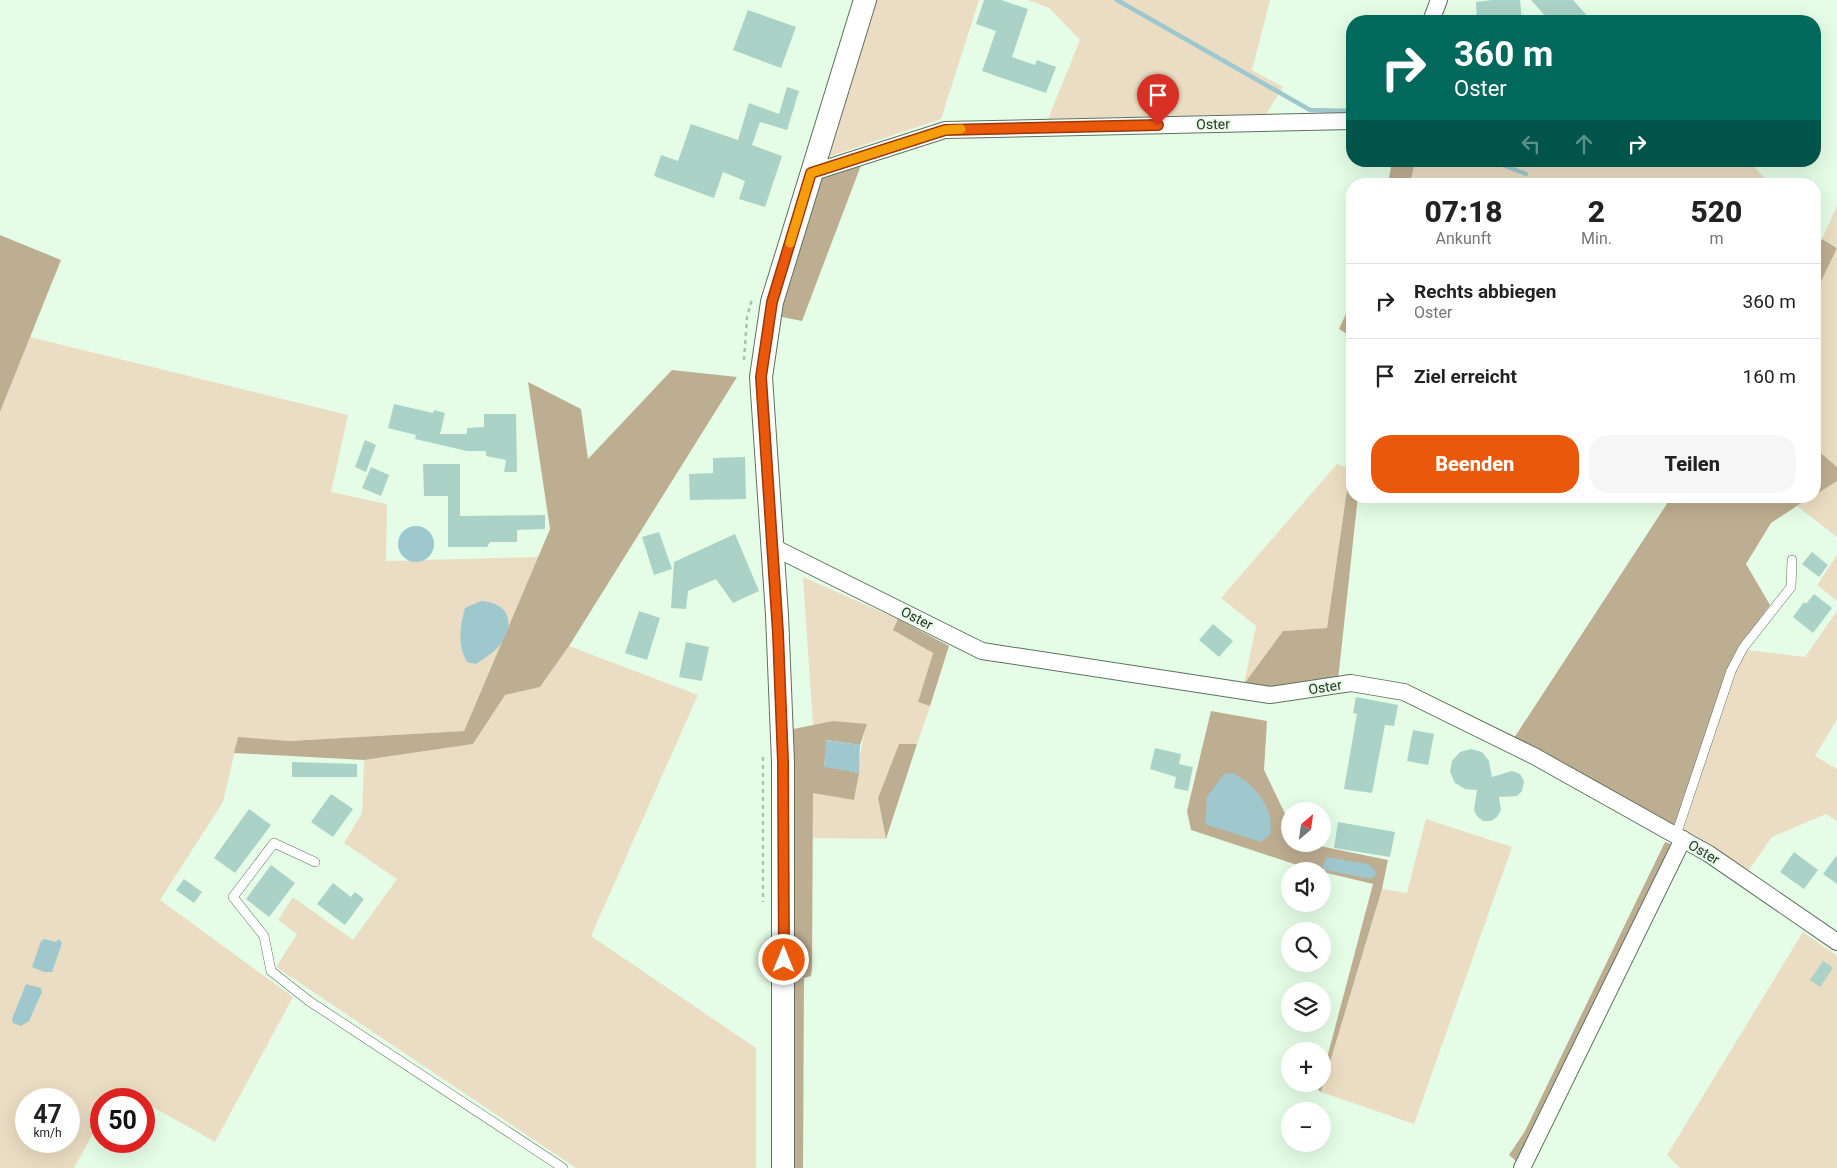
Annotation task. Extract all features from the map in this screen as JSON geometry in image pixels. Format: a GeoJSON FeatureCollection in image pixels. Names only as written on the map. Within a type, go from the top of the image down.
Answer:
{"type":"FeatureCollection","features":[{"type":"Feature","properties":{"kind":"main road"},"geometry":{"type":"LineString","coordinates":[[783,1168],[783,762],[773,547],[761,377],[772,302],[866,0]]}},
{"type":"Feature","properties":{"kind":"street"},"geometry":{"type":"LineString","coordinates":[[1433,15],[1439,0]]}},
{"type":"Feature","properties":{"kind":"street","name":"Oster"},"geometry":{"type":"LineString","coordinates":[[811,173],[945,130],[1346,121]]}},
{"type":"Feature","properties":{"kind":"street","name":"Oster"},"geometry":{"type":"LineString","coordinates":[[773,547],[982,651],[1270,695],[1350,683],[1404,692],[1534,756],[1709,854],[1837,942]]}},
{"type":"Feature","properties":{"kind":"street"},"geometry":{"type":"LineString","coordinates":[[1522,1168],[1679,837]]}},
{"type":"Feature","properties":{"kind":"lane"},"geometry":{"type":"LineString","coordinates":[[1679,837],[1731,671],[1743,648],[1791,586],[1792,560]]}},
{"type":"Feature","properties":{"kind":"lane"},"geometry":{"type":"LineString","coordinates":[[315,862],[274,843],[233,897],[264,936],[271,971],[310,1001],[563,1168]]}},
{"type":"Feature","properties":{"kind":"shaded area"},"geometry":{"type":"Polygon","coordinates":[[[874,0],[979,0],[941,119],[822,159],[874,0]]]}},
{"type":"Feature","properties":{"kind":"shaded area"},"geometry":{"type":"Polygon","coordinates":[[[1028,0],[1270,0],[1252,70],[1283,87],[1266,114],[1048,119],[1080,40],[1049,8],[1028,0]]]}},
{"type":"Feature","properties":{"kind":"shaded area"},"geometry":{"type":"Polygon","coordinates":[[[863,160],[802,321],[777,316],[818,176],[863,160]]]}},
{"type":"Feature","properties":{"kind":"shaded area"},"geometry":{"type":"Polygon","coordinates":[[[1391,167],[1414,167],[1411,178],[1389,178],[1391,167]]]}},
{"type":"Feature","properties":{"kind":"shaded area"},"geometry":{"type":"Polygon","coordinates":[[[1414,167],[1754,167],[1765,178],[1411,178],[1414,167]]]}},
{"type":"Feature","properties":{"kind":"shaded area"},"geometry":{"type":"Polygon","coordinates":[[[1837,206],[1837,247],[1822,239],[1837,206]]]}},
{"type":"Feature","properties":{"kind":"shaded area"},"geometry":{"type":"Polygon","coordinates":[[[0,235],[61,260],[0,412],[0,235]]]}},
{"type":"Feature","properties":{"kind":"shaded area"},"geometry":{"type":"Polygon","coordinates":[[[1822,239],[1837,248],[1821,281],[1822,239]]]}},
{"type":"Feature","properties":{"kind":"shaded area"},"geometry":{"type":"Polygon","coordinates":[[[1837,248],[1837,467],[1821,453],[1821,281],[1837,248]]]}},
{"type":"Feature","properties":{"kind":"shaded area"},"geometry":{"type":"Polygon","coordinates":[[[1346,314],[1346,333],[1339,329],[1346,314]]]}},
{"type":"Feature","properties":{"kind":"shaded area"},"geometry":{"type":"Polygon","coordinates":[[[30,337],[348,415],[331,492],[387,504],[386,561],[538,557],[464,731],[290,741],[238,738],[223,802],[160,900],[293,997],[215,1142],[155,1108],[155,1088],[90,1088],[90,1139],[74,1168],[0,1168],[0,412],[30,337]]]}},
{"type":"Feature","properties":{"kind":"shaded area"},"geometry":{"type":"Polygon","coordinates":[[[672,370],[737,377],[569,646],[540,687],[505,695],[473,744],[364,760],[234,753],[238,737],[290,741],[464,731],[550,529],[528,382],[581,409],[588,459],[672,370]]]}},
{"type":"Feature","properties":{"kind":"shaded area"},"geometry":{"type":"Polygon","coordinates":[[[1821,453],[1837,467],[1837,481],[1821,491],[1821,453]]]}},
{"type":"Feature","properties":{"kind":"shaded area"},"geometry":{"type":"Polygon","coordinates":[[[1337,464],[1346,467],[1346,497],[1327,628],[1283,631],[1244,684],[1256,626],[1221,598],[1337,464]]]}},
{"type":"Feature","properties":{"kind":"shaded area"},"geometry":{"type":"Polygon","coordinates":[[[1837,481],[1837,537],[1797,506],[1802,503],[1821,503],[1821,491],[1837,481]]]}},
{"type":"Feature","properties":{"kind":"shaded area"},"geometry":{"type":"Polygon","coordinates":[[[1346,497],[1346,503],[1357,503],[1338,680],[1271,689],[1244,684],[1283,631],[1327,628],[1346,497]]]}},
{"type":"Feature","properties":{"kind":"shaded area"},"geometry":{"type":"Polygon","coordinates":[[[1667,503],[1801,503],[1771,523],[1746,564],[1770,605],[1741,644],[1674,828],[1514,738],[1667,503]]]}},
{"type":"Feature","properties":{"kind":"shaded area"},"geometry":{"type":"Polygon","coordinates":[[[1837,555],[1837,601],[1817,585],[1837,555]]]}},
{"type":"Feature","properties":{"kind":"shaded area"},"geometry":{"type":"Polygon","coordinates":[[[803,577],[898,619],[894,630],[933,653],[918,702],[930,706],[917,744],[899,744],[878,798],[886,839],[813,838],[813,792],[854,800],[862,743],[867,724],[833,721],[813,725],[803,577]]]}},
{"type":"Feature","properties":{"kind":"shaded area"},"geometry":{"type":"Polygon","coordinates":[[[1837,611],[1837,719],[1815,756],[1837,769],[1837,821],[1826,814],[1772,837],[1746,874],[1683,831],[1734,674],[1747,650],[1805,657],[1837,611]]]}},
{"type":"Feature","properties":{"kind":"shaded area"},"geometry":{"type":"Polygon","coordinates":[[[898,619],[949,646],[930,706],[918,702],[933,653],[893,630],[898,619]]]}},
{"type":"Feature","properties":{"kind":"shaded area"},"geometry":{"type":"Polygon","coordinates":[[[569,646],[698,695],[591,936],[756,1048],[756,1168],[576,1168],[276,967],[297,934],[278,920],[293,897],[353,940],[397,879],[344,843],[362,813],[364,760],[473,744],[505,694],[540,687],[569,646]]]}},
{"type":"Feature","properties":{"kind":"shaded area"},"geometry":{"type":"Polygon","coordinates":[[[1211,711],[1267,721],[1264,770],[1281,805],[1281,852],[1331,852],[1331,848],[1388,860],[1382,889],[1331,1059],[1331,1043],[1373,884],[1331,874],[1331,862],[1288,862],[1191,830],[1187,811],[1211,711]]]}},
{"type":"Feature","properties":{"kind":"shaded area"},"geometry":{"type":"Polygon","coordinates":[[[833,721],[867,724],[860,745],[827,740],[824,766],[859,773],[854,800],[813,793],[812,968],[811,976],[804,978],[803,1168],[794,1168],[793,729],[833,721]]]}},
{"type":"Feature","properties":{"kind":"shaded area"},"geometry":{"type":"Polygon","coordinates":[[[899,744],[917,744],[886,839],[878,798],[899,744]]]}},
{"type":"Feature","properties":{"kind":"shaded area"},"geometry":{"type":"Polygon","coordinates":[[[1426,819],[1512,847],[1414,1124],[1321,1092],[1331,1092],[1331,1059],[1382,889],[1407,893],[1426,819]]]}},
{"type":"Feature","properties":{"kind":"shaded area"},"geometry":{"type":"Polygon","coordinates":[[[1665,842],[1673,845],[1531,1135],[1516,1161],[1509,1155],[1525,1131],[1665,842]]]}},
{"type":"Feature","properties":{"kind":"shaded area"},"geometry":{"type":"Polygon","coordinates":[[[1803,932],[1837,956],[1837,1168],[1680,1168],[1667,1155],[1803,932]]]}},
{"type":"Feature","properties":{"kind":"water"},"geometry":{"type":"Polygon","coordinates":[[[416,526],[423,527],[429,531],[433,537],[433,551],[429,557],[423,561],[416,562],[409,561],[403,557],[399,551],[398,544],[399,537],[403,531],[409,527],[416,526]]]}},
{"type":"Feature","properties":{"kind":"water"},"geometry":{"type":"Polygon","coordinates":[[[481,601],[499,606],[508,617],[508,624],[504,639],[498,647],[476,664],[467,662],[464,655],[461,629],[465,608],[481,601]]]}},
{"type":"Feature","properties":{"kind":"water"},"geometry":{"type":"Polygon","coordinates":[[[826,740],[860,745],[859,773],[824,767],[826,740]]]}},
{"type":"Feature","properties":{"kind":"water"},"geometry":{"type":"Polygon","coordinates":[[[1232,773],[1240,777],[1255,790],[1270,816],[1270,835],[1261,842],[1205,824],[1207,797],[1224,774],[1232,773]]]}},
{"type":"Feature","properties":{"kind":"water"},"geometry":{"type":"Polygon","coordinates":[[[1326,857],[1368,864],[1377,872],[1372,879],[1331,871],[1331,862],[1324,862],[1326,857]]]}},
{"type":"Feature","properties":{"kind":"water"},"geometry":{"type":"Polygon","coordinates":[[[44,939],[56,942],[59,939],[62,943],[52,972],[44,972],[32,967],[41,941],[44,939]]]}},
{"type":"Feature","properties":{"kind":"water"},"geometry":{"type":"Polygon","coordinates":[[[26,984],[41,988],[42,992],[29,1021],[21,1026],[13,1023],[12,1019],[26,984]]]}},
{"type":"Feature","properties":{"kind":"building"},"geometry":{"type":"Polygon","coordinates":[[[984,0],[1001,0],[1028,9],[1012,57],[1035,65],[1037,60],[1056,67],[1046,93],[982,71],[996,31],[976,24],[984,0]]]}},
{"type":"Feature","properties":{"kind":"building"},"geometry":{"type":"Polygon","coordinates":[[[1520,0],[1521,15],[1477,15],[1476,2],[1520,0]]]}},
{"type":"Feature","properties":{"kind":"building"},"geometry":{"type":"Polygon","coordinates":[[[1531,0],[1573,0],[1587,15],[1545,15],[1531,0]]]}},
{"type":"Feature","properties":{"kind":"building"},"geometry":{"type":"Polygon","coordinates":[[[748,10],[796,27],[781,68],[733,50],[748,10]]]}},
{"type":"Feature","properties":{"kind":"building"},"geometry":{"type":"Polygon","coordinates":[[[787,87],[799,91],[787,130],[760,122],[752,145],[782,156],[765,207],[739,199],[745,181],[723,172],[714,198],[654,176],[661,155],[678,161],[691,124],[738,140],[749,103],[779,114],[787,87]]]}},
{"type":"Feature","properties":{"kind":"building"},"geometry":{"type":"Polygon","coordinates":[[[394,404],[433,413],[434,410],[445,413],[440,434],[467,434],[467,428],[484,427],[484,414],[516,414],[517,472],[504,472],[506,460],[486,456],[486,451],[467,451],[415,439],[416,435],[388,428],[394,404]]]}},
{"type":"Feature","properties":{"kind":"building"},"geometry":{"type":"Polygon","coordinates":[[[365,440],[376,445],[366,472],[355,467],[365,440]]]}},
{"type":"Feature","properties":{"kind":"building"},"geometry":{"type":"Polygon","coordinates":[[[745,457],[746,499],[690,500],[689,474],[713,473],[713,458],[745,457]]]}},
{"type":"Feature","properties":{"kind":"building"},"geometry":{"type":"Polygon","coordinates":[[[423,464],[460,464],[460,516],[545,515],[545,529],[517,530],[517,542],[490,542],[487,547],[448,547],[448,496],[424,496],[423,464]]]}},
{"type":"Feature","properties":{"kind":"building"},"geometry":{"type":"Polygon","coordinates":[[[371,467],[389,475],[381,496],[362,488],[371,467]]]}},
{"type":"Feature","properties":{"kind":"building"},"geometry":{"type":"Polygon","coordinates":[[[659,532],[672,569],[654,575],[642,537],[659,532]]]}},
{"type":"Feature","properties":{"kind":"building"},"geometry":{"type":"Polygon","coordinates":[[[735,534],[759,591],[733,603],[716,579],[688,591],[686,609],[671,608],[674,562],[735,534]]]}},
{"type":"Feature","properties":{"kind":"building"},"geometry":{"type":"Polygon","coordinates":[[[1812,552],[1828,565],[1819,577],[1802,564],[1812,552]]]}},
{"type":"Feature","properties":{"kind":"building"},"geometry":{"type":"Polygon","coordinates":[[[1814,594],[1832,608],[1813,633],[1793,617],[1804,602],[1806,604],[1814,594]]]}},
{"type":"Feature","properties":{"kind":"building"},"geometry":{"type":"Polygon","coordinates":[[[639,611],[660,618],[647,660],[625,653],[639,611]]]}},
{"type":"Feature","properties":{"kind":"building"},"geometry":{"type":"Polygon","coordinates":[[[1213,624],[1233,641],[1219,657],[1199,640],[1213,624]]]}},
{"type":"Feature","properties":{"kind":"building"},"geometry":{"type":"Polygon","coordinates":[[[686,642],[709,647],[702,681],[679,677],[686,642]]]}},
{"type":"Feature","properties":{"kind":"building"},"geometry":{"type":"Polygon","coordinates":[[[1356,697],[1398,705],[1394,726],[1385,725],[1372,793],[1344,789],[1357,714],[1353,713],[1356,697]]]}},
{"type":"Feature","properties":{"kind":"building"},"geometry":{"type":"Polygon","coordinates":[[[1413,730],[1434,734],[1428,765],[1407,761],[1413,730]]]}},
{"type":"Feature","properties":{"kind":"building"},"geometry":{"type":"Polygon","coordinates":[[[1155,748],[1181,754],[1179,764],[1193,767],[1188,791],[1174,788],[1176,777],[1150,769],[1155,748]]]}},
{"type":"Feature","properties":{"kind":"building"},"geometry":{"type":"Polygon","coordinates":[[[1471,749],[1482,752],[1489,761],[1492,777],[1512,771],[1520,774],[1524,781],[1522,791],[1517,796],[1499,797],[1501,810],[1497,817],[1491,821],[1483,821],[1474,810],[1477,790],[1465,789],[1455,783],[1450,772],[1452,761],[1460,752],[1471,749]]]}},
{"type":"Feature","properties":{"kind":"building"},"geometry":{"type":"Polygon","coordinates":[[[292,762],[357,764],[357,777],[292,777],[292,762]]]}},
{"type":"Feature","properties":{"kind":"building"},"geometry":{"type":"Polygon","coordinates":[[[331,794],[353,809],[333,837],[311,822],[331,794]]]}},
{"type":"Feature","properties":{"kind":"building"},"geometry":{"type":"Polygon","coordinates":[[[249,809],[271,825],[235,873],[214,858],[249,809]]]}},
{"type":"Feature","properties":{"kind":"building"},"geometry":{"type":"Polygon","coordinates":[[[1338,822],[1395,832],[1390,857],[1334,848],[1338,822]]]}},
{"type":"Feature","properties":{"kind":"building"},"geometry":{"type":"Polygon","coordinates":[[[1794,852],[1818,870],[1804,889],[1780,872],[1794,852]]]}},
{"type":"Feature","properties":{"kind":"building"},"geometry":{"type":"Polygon","coordinates":[[[1837,855],[1837,884],[1823,874],[1837,855]]]}},
{"type":"Feature","properties":{"kind":"building"},"geometry":{"type":"Polygon","coordinates":[[[271,865],[295,883],[269,917],[246,899],[271,865]]]}},
{"type":"Feature","properties":{"kind":"building"},"geometry":{"type":"Polygon","coordinates":[[[184,879],[202,892],[194,903],[176,890],[184,879]]]}},
{"type":"Feature","properties":{"kind":"building"},"geometry":{"type":"Polygon","coordinates":[[[333,883],[351,897],[355,892],[364,899],[345,925],[317,904],[333,883]]]}},
{"type":"Feature","properties":{"kind":"building"},"geometry":{"type":"Polygon","coordinates":[[[1823,961],[1833,968],[1820,987],[1810,980],[1823,961]]]}},
{"type":"Feature","properties":{"kind":"waterway"},"geometry":{"type":"LineString","coordinates":[[1117,0],[1310,110],[1346,111]]}},
{"type":"Feature","properties":{"kind":"waterway"},"geometry":{"type":"LineString","coordinates":[[1508,167],[1526,174]]}},
{"type":"Feature","properties":{"kind":"slow traffic"},"geometry":{"type":"LineString","coordinates":[[790,243],[811,173],[945,130],[961,129]]}},
{"type":"Feature","properties":{"kind":"route"},"geometry":{"type":"LineString","coordinates":[[784,960],[783,762],[778,633],[761,377],[772,302],[811,173],[945,130],[1158,125]]}}]}
